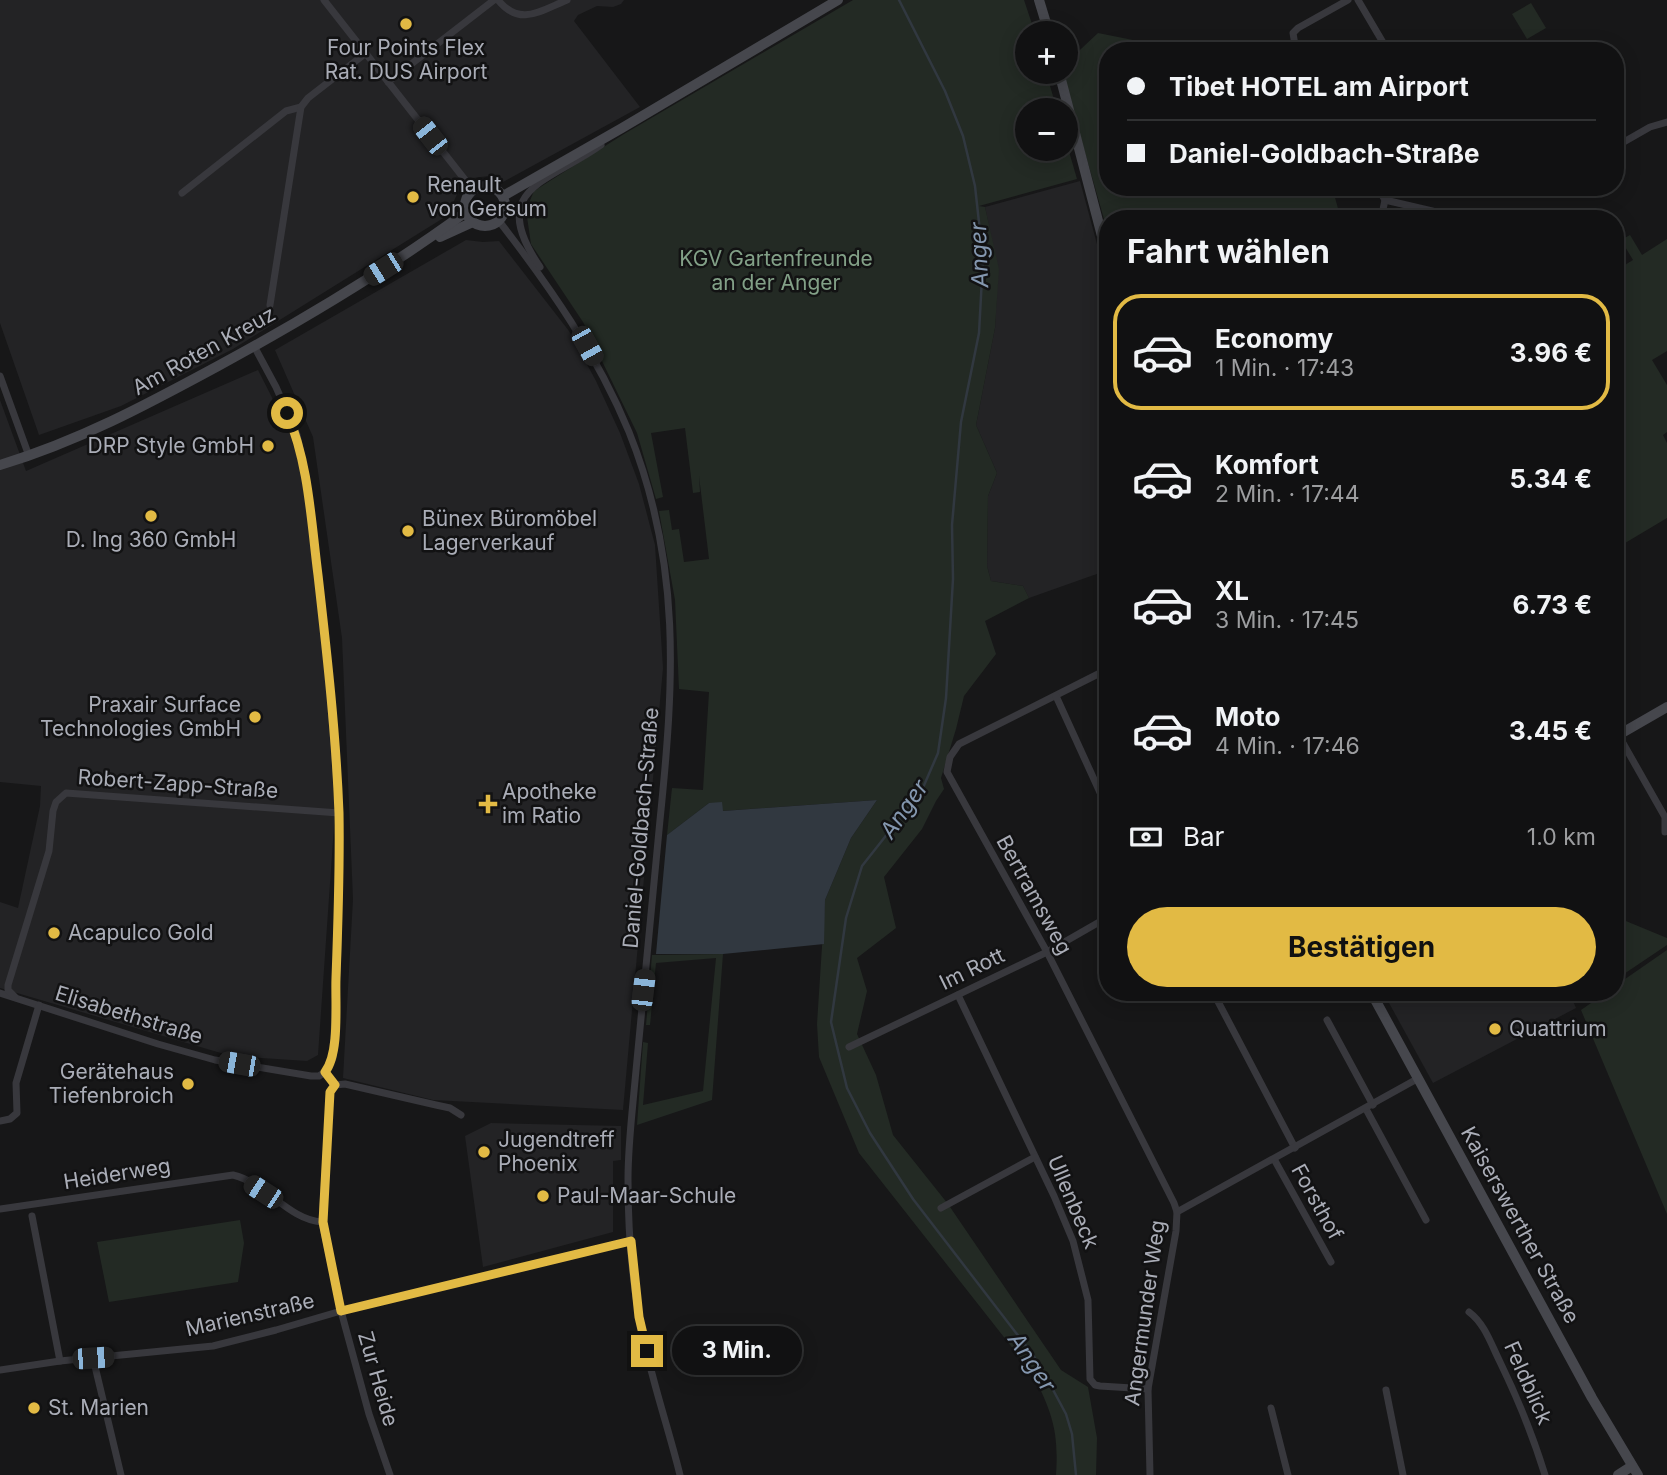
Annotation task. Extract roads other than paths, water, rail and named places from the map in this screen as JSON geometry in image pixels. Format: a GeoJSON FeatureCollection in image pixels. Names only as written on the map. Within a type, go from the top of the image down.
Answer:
{"type":"FeatureCollection","features":[{"type":"Feature","properties":{"kind":"street"},"geometry":{"type":"LineString","coordinates":[[324,0],[473,190]]}},
{"type":"Feature","properties":{"kind":"street"},"geometry":{"type":"LineString","coordinates":[[388,82],[496,0],[513,14],[527,16],[567,0]]}},
{"type":"Feature","properties":{"kind":"street"},"geometry":{"type":"LineString","coordinates":[[503,196],[838,0]]}},
{"type":"Feature","properties":{"kind":"street"},"geometry":{"type":"LineString","coordinates":[[1040,0],[1046,21]]}},
{"type":"Feature","properties":{"kind":"street"},"geometry":{"type":"LineString","coordinates":[[1294,42],[1293,33],[1298,28],[1348,0]]}},
{"type":"Feature","properties":{"kind":"street"},"geometry":{"type":"LineString","coordinates":[[1358,0],[1383,42]]}},
{"type":"Feature","properties":{"kind":"street"},"geometry":{"type":"LineString","coordinates":[[270,305],[301,107],[308,98],[366,53]]}},
{"type":"Feature","properties":{"kind":"street"},"geometry":{"type":"LineString","coordinates":[[1062,84],[1099,225]]}},
{"type":"Feature","properties":{"kind":"street"},"geometry":{"type":"LineString","coordinates":[[182,193],[286,111],[301,107]]}},
{"type":"Feature","properties":{"kind":"street"},"geometry":{"type":"LineString","coordinates":[[1624,142],[1650,127],[1667,122]]}},
{"type":"Feature","properties":{"kind":"street"},"geometry":{"type":"LineString","coordinates":[[547,284],[545,274],[530,253],[520,229],[522,198],[535,185],[598,147],[622,128]]}},
{"type":"Feature","properties":{"kind":"street"},"geometry":{"type":"LineString","coordinates":[[493,187],[503,196],[505,209],[499,221],[489,226],[473,222],[466,212],[466,200],[473,190],[493,187]]}},
{"type":"Feature","properties":{"kind":"street"},"geometry":{"type":"LineString","coordinates":[[1383,196],[1385,200],[1383,210]]}},
{"type":"Feature","properties":{"kind":"street"},"geometry":{"type":"LineString","coordinates":[[1385,200],[1428,210]]}},
{"type":"Feature","properties":{"kind":"street","name":"Am Roten Kreuz"},"geometry":{"type":"LineString","coordinates":[[0,465],[122,418],[254,346],[417,248],[466,212]]}},
{"type":"Feature","properties":{"kind":"street","name":"Daniel-Goldbach-Straße"},"geometry":{"type":"LineString","coordinates":[[499,221],[547,284],[587,346],[629,432],[659,534],[666,571],[672,674],[667,757],[630,1121],[628,1181],[639,1317],[650,1368],[680,1475]]}},
{"type":"Feature","properties":{"kind":"street","name":"Am Roten Kreuz"},"geometry":{"type":"LineString","coordinates":[[417,248],[473,222]]}},
{"type":"Feature","properties":{"kind":"street"},"geometry":{"type":"LineString","coordinates":[[254,346],[297,435],[307,482],[327,654],[339,813],[334,1039],[333,1058],[327,1070],[335,1085],[345,1084],[450,1108],[461,1115]]}},
{"type":"Feature","properties":{"kind":"street"},"geometry":{"type":"LineString","coordinates":[[0,376],[29,456]]}},
{"type":"Feature","properties":{"kind":"street","name":"Bertramsweg"},"geometry":{"type":"LineString","coordinates":[[1099,674],[959,744],[950,757],[947,772],[1047,952],[1177,1212]]}},
{"type":"Feature","properties":{"kind":"street"},"geometry":{"type":"LineString","coordinates":[[1056,696],[1099,790]]}},
{"type":"Feature","properties":{"kind":"street"},"geometry":{"type":"LineString","coordinates":[[1624,730],[1667,707]]}},
{"type":"Feature","properties":{"kind":"street"},"geometry":{"type":"LineString","coordinates":[[1624,748],[1665,817],[1665,832]]}},
{"type":"Feature","properties":{"kind":"street","name":"Robert-Zapp-Straße"},"geometry":{"type":"LineString","coordinates":[[16,998],[8,990],[8,985],[48,851],[53,811],[56,802],[66,793],[339,813]]}},
{"type":"Feature","properties":{"kind":"street","name":"Im Rott"},"geometry":{"type":"LineString","coordinates":[[849,1047],[1047,952],[1099,922]]}},
{"type":"Feature","properties":{"kind":"street","name":"Elisabethstraße"},"geometry":{"type":"LineString","coordinates":[[0,993],[215,1060],[310,1076],[327,1070]]}},
{"type":"Feature","properties":{"kind":"street","name":"Ullenbeck"},"geometry":{"type":"LineString","coordinates":[[958,995],[1065,1220],[1084,1281],[1089,1313],[1090,1379],[1100,1386],[1148,1389]]}},
{"type":"Feature","properties":{"kind":"street"},"geometry":{"type":"LineString","coordinates":[[1218,1001],[1295,1147]]}},
{"type":"Feature","properties":{"kind":"street","name":"Kaiserswerther Straße"},"geometry":{"type":"LineString","coordinates":[[1376,1001],[1635,1471]]}},
{"type":"Feature","properties":{"kind":"street"},"geometry":{"type":"LineString","coordinates":[[0,1121],[10,1119],[17,1113],[16,1083],[39,1005]]}},
{"type":"Feature","properties":{"kind":"street"},"geometry":{"type":"LineString","coordinates":[[1327,1020],[1426,1220]]}},
{"type":"Feature","properties":{"kind":"street","name":"Angermunder Weg"},"geometry":{"type":"LineString","coordinates":[[1150,1475],[1148,1389],[1177,1212],[1417,1079]]}},
{"type":"Feature","properties":{"kind":"street","name":"Zur Heide"},"geometry":{"type":"LineString","coordinates":[[335,1085],[330,1092],[323,1222],[341,1311],[369,1414],[390,1475]]}},
{"type":"Feature","properties":{"kind":"street"},"geometry":{"type":"LineString","coordinates":[[941,1208],[1035,1157]]}},
{"type":"Feature","properties":{"kind":"street","name":"Forsthof"},"geometry":{"type":"LineString","coordinates":[[1273,1159],[1331,1262]]}},
{"type":"Feature","properties":{"kind":"street","name":"Heiderweg"},"geometry":{"type":"LineString","coordinates":[[0,1209],[214,1177],[240,1177],[299,1217],[323,1222]]}},
{"type":"Feature","properties":{"kind":"street"},"geometry":{"type":"LineString","coordinates":[[32,1216],[60,1361]]}},
{"type":"Feature","properties":{"kind":"street","name":"Marienstraße"},"geometry":{"type":"LineString","coordinates":[[0,1370],[60,1361],[213,1346],[341,1311],[631,1241]]}},
{"type":"Feature","properties":{"kind":"street","name":"Feldblick"},"geometry":{"type":"LineString","coordinates":[[1469,1312],[1480,1320],[1532,1433],[1545,1475]]}},
{"type":"Feature","properties":{"kind":"street"},"geometry":{"type":"LineString","coordinates":[[93,1358],[121,1475]]}},
{"type":"Feature","properties":{"kind":"street"},"geometry":{"type":"LineString","coordinates":[[1386,1390],[1403,1475]]}},
{"type":"Feature","properties":{"kind":"street"},"geometry":{"type":"LineString","coordinates":[[1271,1408],[1287,1475]]}},
{"type":"Feature","properties":{"kind":"street"},"geometry":{"type":"LineString","coordinates":[[1618,1475],[1635,1471]]}},
{"type":"Feature","properties":{"kind":"waterway","name":"Anger"},"geometry":{"type":"LineString","coordinates":[[899,0],[945,91],[963,136],[975,186],[983,259],[979,333],[961,422],[952,525],[953,579],[946,698],[938,753],[922,790],[862,866],[846,918],[831,1022],[847,1088],[870,1133],[913,1199],[1033,1355],[1051,1386],[1066,1414],[1072,1434],[1076,1475]]}},
{"type":"Feature","properties":{"kind":"place","name":"Four Points Flex Rat. DUS Airport"},"geometry":{"type":"Point","coordinates":[406,24]}},
{"type":"Feature","properties":{"kind":"place","name":"Renault von Gersum"},"geometry":{"type":"Point","coordinates":[413,197]}},
{"type":"Feature","properties":{"kind":"place","name":"DRP Style GmbH"},"geometry":{"type":"Point","coordinates":[268,446]}},
{"type":"Feature","properties":{"kind":"place","name":"D. Ing 360 GmbH"},"geometry":{"type":"Point","coordinates":[151,516]}},
{"type":"Feature","properties":{"kind":"place","name":"Bünex Büromöbel Lagerverkauf"},"geometry":{"type":"Point","coordinates":[408,531]}},
{"type":"Feature","properties":{"kind":"place","name":"Praxair Surface Technologies GmbH"},"geometry":{"type":"Point","coordinates":[255,717]}},
{"type":"Feature","properties":{"kind":"place","name":"Apotheke im Ratio"},"geometry":{"type":"Point","coordinates":[488,804]}},
{"type":"Feature","properties":{"kind":"place","name":"Acapulco Gold"},"geometry":{"type":"Point","coordinates":[54,933]}},
{"type":"Feature","properties":{"kind":"place","name":"Quattrium"},"geometry":{"type":"Point","coordinates":[1495,1029]}},
{"type":"Feature","properties":{"kind":"place","name":"Gerätehaus Tiefenbroich"},"geometry":{"type":"Point","coordinates":[188,1084]}},
{"type":"Feature","properties":{"kind":"place","name":"Jugendtreff Phoenix"},"geometry":{"type":"Point","coordinates":[484,1152]}},
{"type":"Feature","properties":{"kind":"place","name":"Paul-Maar-Schule"},"geometry":{"type":"Point","coordinates":[543,1196]}},
{"type":"Feature","properties":{"kind":"place","name":"St. Marien"},"geometry":{"type":"Point","coordinates":[34,1408]}},
{"type":"Feature","properties":{"kind":"park label","name":"KGV Gartenfreunde an der Anger"},"geometry":{"type":"Point","coordinates":[776,271]}}]}
